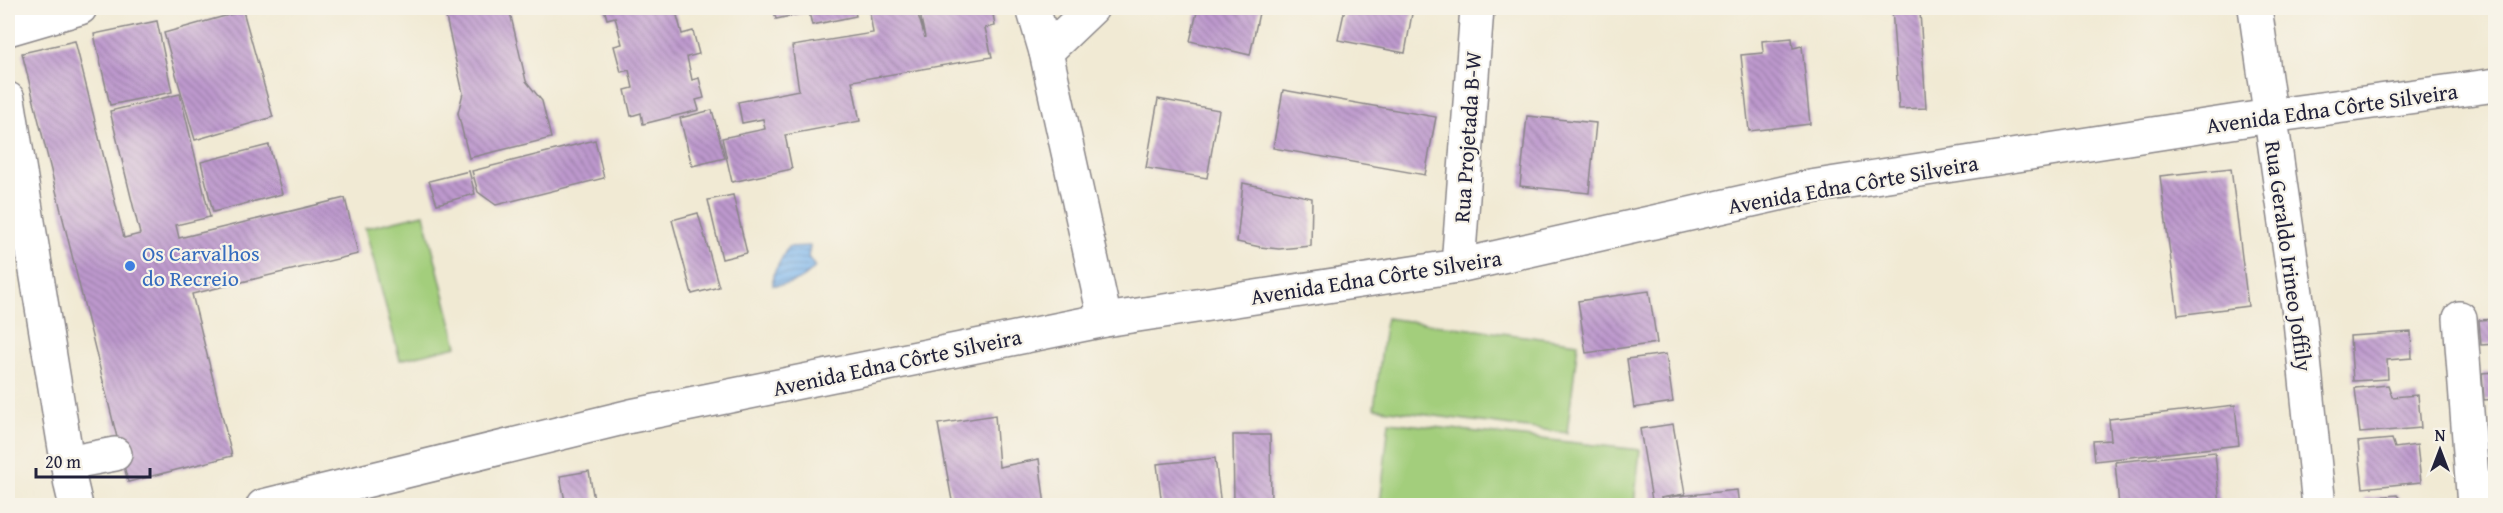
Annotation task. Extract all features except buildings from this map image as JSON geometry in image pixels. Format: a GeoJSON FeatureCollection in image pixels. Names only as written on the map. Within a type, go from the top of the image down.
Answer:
{"type":"FeatureCollection","features":[{"type":"Feature","properties":{"kind":"street"},"geometry":{"type":"LineString","coordinates":[[8,29],[80,8]]}},
{"type":"Feature","properties":{"kind":"street"},"geometry":{"type":"LineString","coordinates":[[1033,8],[1046,52],[1105,320]]}},
{"type":"Feature","properties":{"kind":"street"},"geometry":{"type":"LineString","coordinates":[[1046,52],[1092,8]]}},
{"type":"Feature","properties":{"kind":"street","name":"Rua Projetada B-W"},"geometry":{"type":"LineString","coordinates":[[1458,266],[1477,8]]}},
{"type":"Feature","properties":{"kind":"street","name":"Rua Geraldo Irineo Joffily"},"geometry":{"type":"LineString","coordinates":[[2255,8],[2300,321],[2319,506]]}},
{"type":"Feature","properties":{"kind":"street","name":"Avenida Edna Côrte Silveira"},"geometry":{"type":"LineString","coordinates":[[263,506],[631,416],[1105,320],[1458,266],[1810,187],[2270,116],[2496,85]]}},
{"type":"Feature","properties":{"kind":"street"},"geometry":{"type":"LineString","coordinates":[[8,99],[76,506]]}},
{"type":"Feature","properties":{"kind":"street"},"geometry":{"type":"LineString","coordinates":[[2460,318],[2474,506]]}},
{"type":"Feature","properties":{"kind":"street"},"geometry":{"type":"LineString","coordinates":[[67,463],[115,454]]}},
{"type":"Feature","properties":{"kind":"green space"},"geometry":{"type":"Polygon","coordinates":[[[424,214],[457,346],[400,360],[365,228],[424,214]]]}},
{"type":"Feature","properties":{"kind":"green space"},"geometry":{"type":"Polygon","coordinates":[[[1386,318],[1578,343],[1567,433],[1374,408],[1386,318]]]}},
{"type":"Feature","properties":{"kind":"green space"},"geometry":{"type":"Polygon","coordinates":[[[1389,422],[1640,450],[1634,505],[1380,505],[1389,422]]]}},
{"type":"Feature","properties":{"kind":"water"},"geometry":{"type":"Polygon","coordinates":[[[810,246],[808,257],[815,267],[802,278],[791,283],[773,285],[773,275],[788,247],[810,246]]]}},
{"type":"Feature","properties":{"kind":"place","name":"Os Carvalhos do Recreio"},"geometry":{"type":"Point","coordinates":[130,266]}}]}
